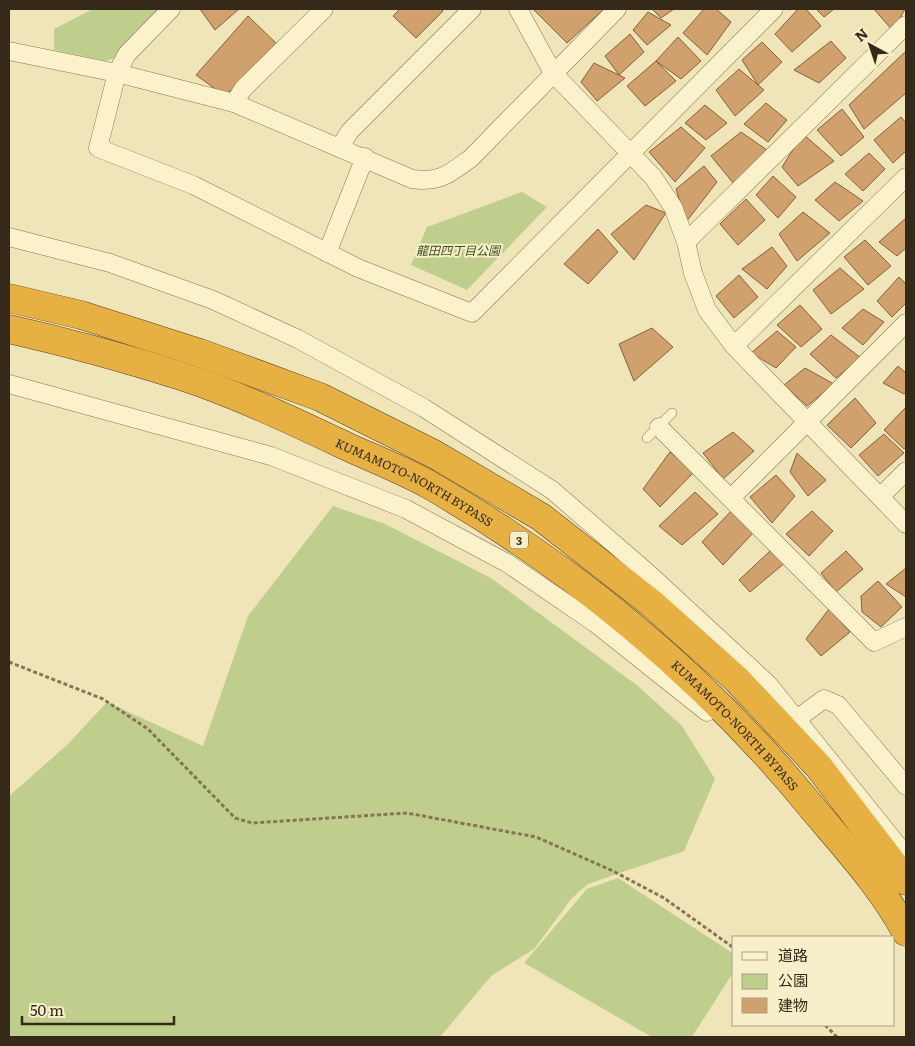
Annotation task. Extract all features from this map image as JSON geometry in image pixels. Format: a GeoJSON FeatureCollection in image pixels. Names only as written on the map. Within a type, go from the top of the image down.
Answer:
{"type":"FeatureCollection","features":[{"type":"Feature","properties":{"kind":"highway"},"geometry":{"type":"LineString","coordinates":[[9,298],[81,315],[191,350],[320,397],[434,454],[541,517],[651,603],[737,680],[818,766],[906,881]]}},
{"type":"Feature","properties":{"kind":"highway","name":"KUMAMOTO-NORTH BYPASS"},"geometry":{"type":"LineString","coordinates":[[9,329],[182,376],[297,422],[424,482],[522,542],[632,625],[716,700],[781,769],[859,865],[897,916],[906,932]]}},
{"type":"Feature","properties":{"kind":"street"},"geometry":{"type":"LineString","coordinates":[[171,9],[127,54],[116,73],[98,148],[193,185],[358,268],[472,313],[774,9]]}},
{"type":"Feature","properties":{"kind":"street"},"geometry":{"type":"LineString","coordinates":[[234,103],[244,89],[324,9]]}},
{"type":"Feature","properties":{"kind":"street"},"geometry":{"type":"LineString","coordinates":[[340,147],[350,131],[472,9]]}},
{"type":"Feature","properties":{"kind":"street"},"geometry":{"type":"LineString","coordinates":[[518,9],[553,73],[653,177],[673,206],[686,242],[693,273],[707,310],[734,346],[906,524]]}},
{"type":"Feature","properties":{"kind":"street"},"geometry":{"type":"LineString","coordinates":[[9,51],[116,73],[234,103],[412,179],[430,181],[449,174],[471,158],[617,9]]}},
{"type":"Feature","properties":{"kind":"street"},"geometry":{"type":"LineString","coordinates":[[686,242],[906,25]]}},
{"type":"Feature","properties":{"kind":"street"},"geometry":{"type":"LineString","coordinates":[[327,253],[364,157]]}},
{"type":"Feature","properties":{"kind":"street"},"geometry":{"type":"LineString","coordinates":[[734,346],[906,177]]}},
{"type":"Feature","properties":{"kind":"street"},"geometry":{"type":"LineString","coordinates":[[9,237],[110,263],[213,300],[298,339],[424,408],[552,490],[649,574],[768,684],[899,847],[906,860]]}},
{"type":"Feature","properties":{"kind":"street"},"geometry":{"type":"LineString","coordinates":[[731,498],[906,323]]}},
{"type":"Feature","properties":{"kind":"street"},"geometry":{"type":"LineString","coordinates":[[9,384],[272,456],[406,509],[507,563],[595,623],[692,698],[760,760],[859,865]]}},
{"type":"Feature","properties":{"kind":"street"},"geometry":{"type":"LineString","coordinates":[[653,433],[731,498],[874,642],[906,627]]}},
{"type":"Feature","properties":{"kind":"street"},"geometry":{"type":"LineString","coordinates":[[880,497],[906,472]]}},
{"type":"Feature","properties":{"kind":"street"},"geometry":{"type":"LineString","coordinates":[[797,719],[824,699],[838,705],[906,786]]}},
{"type":"Feature","properties":{"kind":"lane"},"geometry":{"type":"LineString","coordinates":[[653,433],[672,413]]}},
{"type":"Feature","properties":{"kind":"path"},"geometry":{"type":"LineString","coordinates":[[9,662],[103,699],[148,729],[235,818],[252,823],[407,814],[536,837],[611,870],[664,898],[732,947]]}},
{"type":"Feature","properties":{"kind":"path"},"geometry":{"type":"LineString","coordinates":[[826,1026],[837,1037]]}},
{"type":"Feature","properties":{"kind":"green space"},"geometry":{"type":"Polygon","coordinates":[[[93,9],[162,9],[115,58],[106,61],[54,50],[54,29],[93,9]]]}},
{"type":"Feature","properties":{"kind":"green space","name":"龍田四丁目公園"},"geometry":{"type":"Polygon","coordinates":[[[522,192],[547,207],[467,290],[411,265],[427,227],[522,192]]]}},
{"type":"Feature","properties":{"kind":"green space"},"geometry":{"type":"Polygon","coordinates":[[[333,506],[385,524],[491,578],[638,686],[682,726],[715,779],[684,851],[588,884],[572,898],[534,949],[491,976],[440,1037],[9,1037],[9,796],[67,745],[107,702],[203,746],[248,616],[333,506]]]}},
{"type":"Feature","properties":{"kind":"green space"},"geometry":{"type":"Polygon","coordinates":[[[618,878],[732,953],[732,974],[692,1037],[652,1037],[524,963],[587,889],[618,878]]]}},
{"type":"Feature","properties":{"kind":"building"},"geometry":{"type":"Polygon","coordinates":[[[200,9],[239,9],[215,30],[200,9]]]}},
{"type":"Feature","properties":{"kind":"building"},"geometry":{"type":"Polygon","coordinates":[[[400,9],[441,9],[443,11],[416,38],[393,16],[400,9]]]}},
{"type":"Feature","properties":{"kind":"building"},"geometry":{"type":"Polygon","coordinates":[[[604,9],[567,43],[534,10],[604,9]]]}},
{"type":"Feature","properties":{"kind":"building"},"geometry":{"type":"Polygon","coordinates":[[[652,9],[674,9],[661,18],[652,9]]]}},
{"type":"Feature","properties":{"kind":"building"},"geometry":{"type":"Polygon","coordinates":[[[704,9],[716,9],[731,22],[707,55],[683,33],[704,9]]]}},
{"type":"Feature","properties":{"kind":"building"},"geometry":{"type":"Polygon","coordinates":[[[798,9],[806,9],[821,26],[792,52],[775,34],[798,9]]]}},
{"type":"Feature","properties":{"kind":"building"},"geometry":{"type":"Polygon","coordinates":[[[816,9],[834,9],[824,17],[816,9]]]}},
{"type":"Feature","properties":{"kind":"building"},"geometry":{"type":"Polygon","coordinates":[[[874,9],[905,9],[893,31],[874,9]]]}},
{"type":"Feature","properties":{"kind":"building"},"geometry":{"type":"Polygon","coordinates":[[[648,12],[671,25],[647,45],[633,30],[648,12]]]}},
{"type":"Feature","properties":{"kind":"building"},"geometry":{"type":"Polygon","coordinates":[[[248,16],[277,44],[225,96],[196,75],[248,16]]]}},
{"type":"Feature","properties":{"kind":"building"},"geometry":{"type":"Polygon","coordinates":[[[630,34],[644,52],[619,75],[605,56],[630,34]]]}},
{"type":"Feature","properties":{"kind":"building"},"geometry":{"type":"Polygon","coordinates":[[[678,37],[701,61],[681,79],[656,61],[678,37]]]}},
{"type":"Feature","properties":{"kind":"building"},"geometry":{"type":"Polygon","coordinates":[[[831,41],[846,58],[819,83],[794,70],[831,41]]]}},
{"type":"Feature","properties":{"kind":"building"},"geometry":{"type":"Polygon","coordinates":[[[762,42],[782,62],[758,85],[742,60],[762,42]]]}},
{"type":"Feature","properties":{"kind":"building"},"geometry":{"type":"Polygon","coordinates":[[[906,51],[906,93],[864,129],[849,105],[906,51]]]}},
{"type":"Feature","properties":{"kind":"building"},"geometry":{"type":"Polygon","coordinates":[[[656,61],[676,81],[645,106],[627,86],[656,61]]]}},
{"type":"Feature","properties":{"kind":"building"},"geometry":{"type":"Polygon","coordinates":[[[594,63],[625,78],[597,101],[581,82],[594,63]]]}},
{"type":"Feature","properties":{"kind":"building"},"geometry":{"type":"Polygon","coordinates":[[[739,69],[764,90],[735,116],[716,90],[739,69]]]}},
{"type":"Feature","properties":{"kind":"building"},"geometry":{"type":"Polygon","coordinates":[[[766,103],[787,120],[768,142],[744,124],[766,103]]]}},
{"type":"Feature","properties":{"kind":"building"},"geometry":{"type":"Polygon","coordinates":[[[705,105],[727,123],[706,140],[685,123],[705,105]]]}},
{"type":"Feature","properties":{"kind":"building"},"geometry":{"type":"Polygon","coordinates":[[[842,109],[864,137],[841,156],[817,130],[842,109]]]}},
{"type":"Feature","properties":{"kind":"building"},"geometry":{"type":"Polygon","coordinates":[[[901,117],[906,123],[906,151],[893,163],[874,140],[901,117]]]}},
{"type":"Feature","properties":{"kind":"building"},"geometry":{"type":"Polygon","coordinates":[[[681,127],[705,148],[675,182],[649,152],[681,127]]]}},
{"type":"Feature","properties":{"kind":"building"},"geometry":{"type":"Polygon","coordinates":[[[741,132],[767,150],[734,184],[711,156],[741,132]]]}},
{"type":"Feature","properties":{"kind":"building"},"geometry":{"type":"Polygon","coordinates":[[[803,134],[834,161],[798,186],[782,167],[803,134]]]}},
{"type":"Feature","properties":{"kind":"building"},"geometry":{"type":"Polygon","coordinates":[[[869,153],[885,169],[863,191],[845,174],[869,153]]]}},
{"type":"Feature","properties":{"kind":"building"},"geometry":{"type":"Polygon","coordinates":[[[704,166],[717,182],[686,222],[676,189],[704,166]]]}},
{"type":"Feature","properties":{"kind":"building"},"geometry":{"type":"Polygon","coordinates":[[[773,176],[796,197],[778,218],[756,195],[773,176]]]}},
{"type":"Feature","properties":{"kind":"building"},"geometry":{"type":"Polygon","coordinates":[[[835,182],[863,201],[839,221],[815,200],[835,182]]]}},
{"type":"Feature","properties":{"kind":"building"},"geometry":{"type":"Polygon","coordinates":[[[746,199],[765,220],[738,245],[720,224],[746,199]]]}},
{"type":"Feature","properties":{"kind":"building"},"geometry":{"type":"Polygon","coordinates":[[[646,205],[666,213],[634,260],[611,234],[646,205]]]}},
{"type":"Feature","properties":{"kind":"building"},"geometry":{"type":"Polygon","coordinates":[[[803,212],[830,233],[797,261],[779,234],[803,212]]]}},
{"type":"Feature","properties":{"kind":"building"},"geometry":{"type":"Polygon","coordinates":[[[906,218],[906,248],[897,256],[879,242],[906,218]]]}},
{"type":"Feature","properties":{"kind":"building"},"geometry":{"type":"Polygon","coordinates":[[[598,229],[618,252],[588,284],[564,264],[598,229]]]}},
{"type":"Feature","properties":{"kind":"building"},"geometry":{"type":"Polygon","coordinates":[[[865,240],[891,266],[868,285],[844,257],[865,240]]]}},
{"type":"Feature","properties":{"kind":"building"},"geometry":{"type":"Polygon","coordinates":[[[772,247],[787,266],[767,289],[742,269],[772,247]]]}},
{"type":"Feature","properties":{"kind":"building"},"geometry":{"type":"Polygon","coordinates":[[[840,268],[864,289],[831,314],[813,290],[840,268]]]}},
{"type":"Feature","properties":{"kind":"building"},"geometry":{"type":"Polygon","coordinates":[[[739,275],[758,297],[734,318],[716,296],[739,275]]]}},
{"type":"Feature","properties":{"kind":"building"},"geometry":{"type":"Polygon","coordinates":[[[899,277],[906,284],[906,303],[892,317],[877,301],[899,277]]]}},
{"type":"Feature","properties":{"kind":"building"},"geometry":{"type":"Polygon","coordinates":[[[800,305],[822,329],[801,347],[777,325],[800,305]]]}},
{"type":"Feature","properties":{"kind":"building"},"geometry":{"type":"Polygon","coordinates":[[[863,309],[884,322],[863,345],[842,328],[863,309]]]}},
{"type":"Feature","properties":{"kind":"building"},"geometry":{"type":"Polygon","coordinates":[[[652,328],[673,347],[634,381],[619,344],[652,328]]]}},
{"type":"Feature","properties":{"kind":"building"},"geometry":{"type":"Polygon","coordinates":[[[777,331],[796,347],[776,368],[751,353],[777,331]]]}},
{"type":"Feature","properties":{"kind":"building"},"geometry":{"type":"Polygon","coordinates":[[[831,335],[861,358],[836,378],[810,354],[831,335]]]}},
{"type":"Feature","properties":{"kind":"building"},"geometry":{"type":"Polygon","coordinates":[[[898,366],[906,373],[906,392],[904,394],[883,383],[898,366]]]}},
{"type":"Feature","properties":{"kind":"building"},"geometry":{"type":"Polygon","coordinates":[[[805,368],[834,384],[807,406],[784,385],[805,368]]]}},
{"type":"Feature","properties":{"kind":"building"},"geometry":{"type":"Polygon","coordinates":[[[855,398],[876,423],[851,448],[827,425],[855,398]]]}},
{"type":"Feature","properties":{"kind":"building"},"geometry":{"type":"Polygon","coordinates":[[[906,407],[906,447],[904,449],[884,430],[906,407]]]}},
{"type":"Feature","properties":{"kind":"building"},"geometry":{"type":"Polygon","coordinates":[[[733,432],[754,451],[723,479],[703,453],[733,432]]]}},
{"type":"Feature","properties":{"kind":"building"},"geometry":{"type":"Polygon","coordinates":[[[884,434],[904,453],[878,476],[859,455],[884,434]]]}},
{"type":"Feature","properties":{"kind":"building"},"geometry":{"type":"Polygon","coordinates":[[[670,452],[694,472],[660,507],[643,489],[670,452]]]}},
{"type":"Feature","properties":{"kind":"building"},"geometry":{"type":"Polygon","coordinates":[[[797,453],[826,480],[808,496],[790,472],[797,453]]]}},
{"type":"Feature","properties":{"kind":"building"},"geometry":{"type":"Polygon","coordinates":[[[776,475],[795,496],[772,523],[750,497],[776,475]]]}},
{"type":"Feature","properties":{"kind":"building"},"geometry":{"type":"Polygon","coordinates":[[[695,492],[718,514],[682,545],[659,526],[695,492]]]}},
{"type":"Feature","properties":{"kind":"building"},"geometry":{"type":"Polygon","coordinates":[[[732,510],[753,533],[723,565],[702,542],[732,510]]]}},
{"type":"Feature","properties":{"kind":"building"},"geometry":{"type":"Polygon","coordinates":[[[812,511],[833,531],[809,556],[786,534],[812,511]]]}},
{"type":"Feature","properties":{"kind":"building"},"geometry":{"type":"Polygon","coordinates":[[[770,551],[786,562],[750,592],[739,580],[770,551]]]}},
{"type":"Feature","properties":{"kind":"building"},"geometry":{"type":"Polygon","coordinates":[[[846,551],[863,569],[836,592],[821,573],[846,551]]]}},
{"type":"Feature","properties":{"kind":"building"},"geometry":{"type":"Polygon","coordinates":[[[906,568],[906,597],[886,584],[906,568]]]}},
{"type":"Feature","properties":{"kind":"building"},"geometry":{"type":"Polygon","coordinates":[[[878,581],[902,607],[881,627],[862,612],[861,596],[878,581]]]}},
{"type":"Feature","properties":{"kind":"building"},"geometry":{"type":"Polygon","coordinates":[[[829,609],[850,632],[821,656],[806,639],[829,609]]]}}]}
